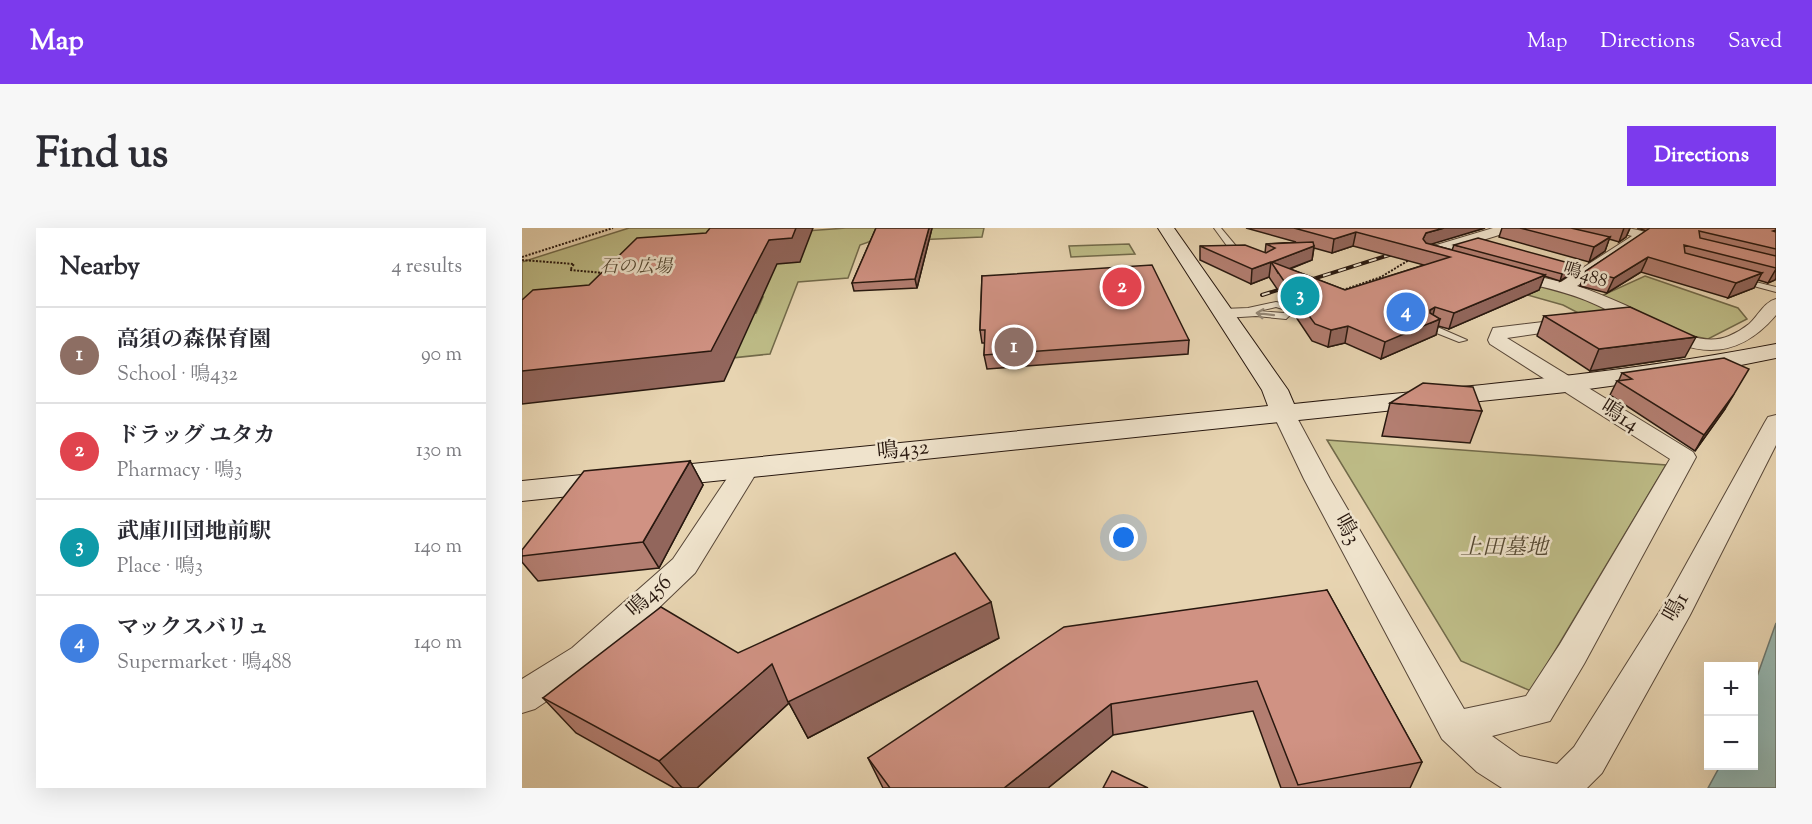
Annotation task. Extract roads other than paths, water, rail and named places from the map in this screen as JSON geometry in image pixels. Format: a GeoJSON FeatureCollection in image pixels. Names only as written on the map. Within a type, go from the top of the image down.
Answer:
{"type":"FeatureCollection","features":[{"type":"Feature","properties":{"kind":"street","name":"鳴3"},"geometry":{"type":"LineString","coordinates":[[1166,228],[1275,390],[1284,414],[1317,480],[1455,727],[1491,759],[1511,773],[1564,784]]}},
{"type":"Feature","properties":{"kind":"street"},"geometry":{"type":"LineString","coordinates":[[1461,261],[1428,252],[1507,228]]}},
{"type":"Feature","properties":{"kind":"street"},"geometry":{"type":"LineString","coordinates":[[1562,289],[1643,235],[1619,228]]}},
{"type":"Feature","properties":{"kind":"street"},"geometry":{"type":"LineString","coordinates":[[1477,238],[1499,244]]}},
{"type":"Feature","properties":{"kind":"street"},"geometry":{"type":"LineString","coordinates":[[1601,244],[1622,249]]}},
{"type":"Feature","properties":{"kind":"street"},"geometry":{"type":"LineString","coordinates":[[1568,263],[1591,269]]}},
{"type":"Feature","properties":{"kind":"street","name":"鳴488"},"geometry":{"type":"LineString","coordinates":[[1495,271],[1595,298],[1634,317]]}},
{"type":"Feature","properties":{"kind":"street"},"geometry":{"type":"LineString","coordinates":[[1634,317],[1689,342],[1715,346],[1750,335],[1776,304]]}},
{"type":"Feature","properties":{"kind":"street","name":"鳴14"},"geometry":{"type":"LineString","coordinates":[[1455,727],[1537,710],[1572,654],[1684,457],[1497,340],[1500,332],[1634,317]]}},
{"type":"Feature","properties":{"kind":"street","name":"鳴432"},"geometry":{"type":"LineString","coordinates":[[522,491],[747,466],[1566,384],[1691,368],[1776,351]]}},
{"type":"Feature","properties":{"kind":"street","name":"鳴1"},"geometry":{"type":"LineString","coordinates":[[1564,784],[1588,760],[1674,615],[1776,422]]}},
{"type":"Feature","properties":{"kind":"street","name":"鳴456"},"geometry":{"type":"LineString","coordinates":[[522,698],[584,658],[684,566],[747,466]]}},
{"type":"Feature","properties":{"kind":"lane"},"geometry":{"type":"LineString","coordinates":[[1217,228],[1233,248],[1258,260]]}},
{"type":"Feature","properties":{"kind":"lane"},"geometry":{"type":"LineString","coordinates":[[1724,275],[1776,290]]}},
{"type":"Feature","properties":{"kind":"lane"},"geometry":{"type":"LineString","coordinates":[[1270,304],[1285,306],[1291,310],[1286,316],[1224,314],[1251,310],[1270,304]]}},
{"type":"Feature","properties":{"kind":"lane"},"geometry":{"type":"LineString","coordinates":[[1432,328],[1462,340]]}},
{"type":"Feature","properties":{"kind":"water"},"geometry":{"type":"Polygon","coordinates":[[[1776,623],[1776,788],[1708,788],[1718,770],[1758,770],[1758,674],[1776,623]]]}},
{"type":"Feature","properties":{"kind":"railway"},"geometry":{"type":"LineString","coordinates":[[1262,295],[1405,250]]}},
{"type":"Feature","properties":{"kind":"place","name":"ドラッグ ユタカ"},"geometry":{"type":"Point","coordinates":[1122,287]}},
{"type":"Feature","properties":{"kind":"place","name":"武庫川団地前駅"},"geometry":{"type":"Point","coordinates":[1300,296]}},
{"type":"Feature","properties":{"kind":"place","name":"マックスバリュ"},"geometry":{"type":"Point","coordinates":[1406,312]}},
{"type":"Feature","properties":{"kind":"place","name":"高須の森保育園"},"geometry":{"type":"Point","coordinates":[1014,347]}},
{"type":"Feature","properties":{"kind":"park label","name":"石の広場"},"geometry":{"type":"Point","coordinates":[636,268]}},
{"type":"Feature","properties":{"kind":"park label","name":"上田墓地"},"geometry":{"type":"Point","coordinates":[1504,549]}}]}
